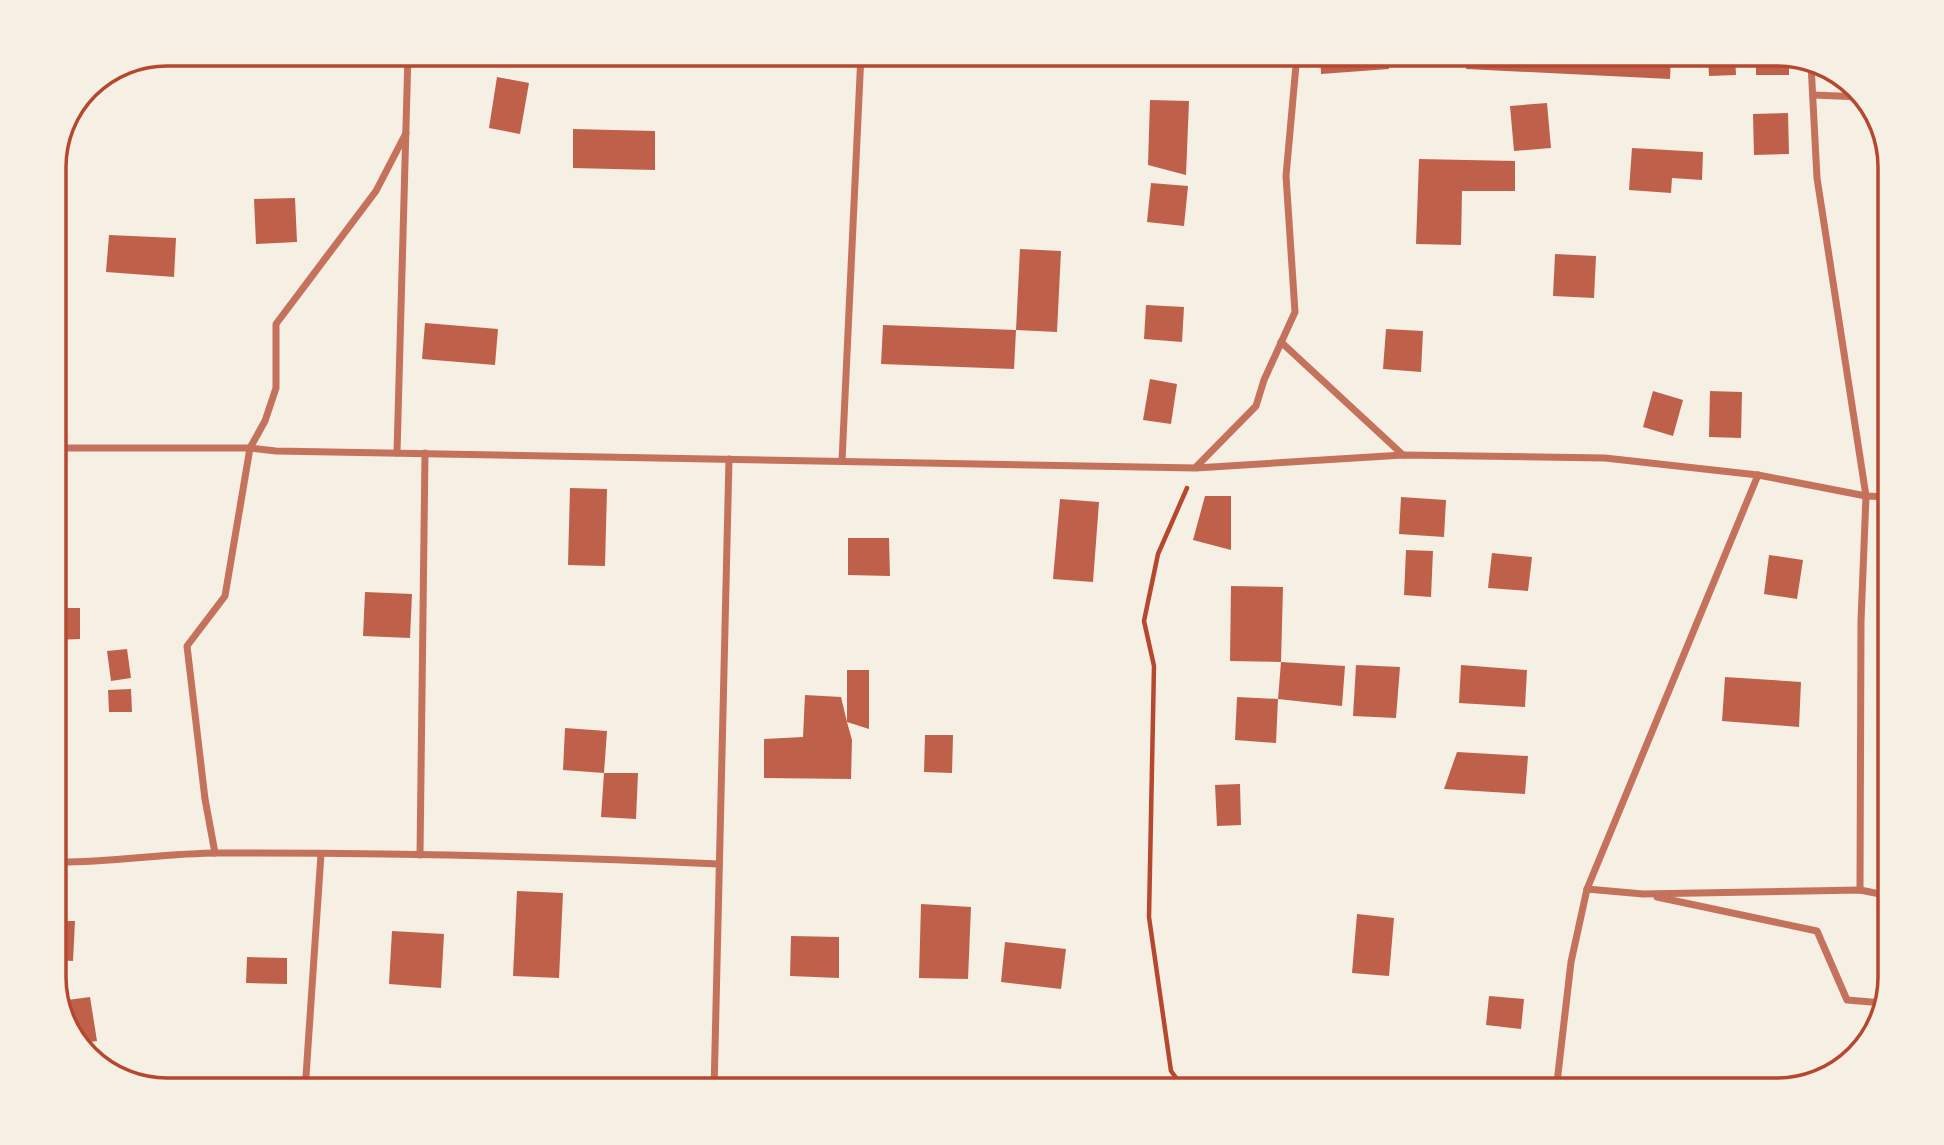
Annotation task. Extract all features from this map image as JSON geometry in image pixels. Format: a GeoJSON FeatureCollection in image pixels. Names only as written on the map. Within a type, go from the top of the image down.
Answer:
{"type":"FeatureCollection","features":[{"type":"Feature","properties":{"kind":"street"},"geometry":{"type":"LineString","coordinates":[[397,453],[408,66]]}},
{"type":"Feature","properties":{"kind":"street"},"geometry":{"type":"LineString","coordinates":[[842,461],[860,66]]}},
{"type":"Feature","properties":{"kind":"street"},"geometry":{"type":"LineString","coordinates":[[1196,468],[1256,406],[1264,380],[1295,312],[1286,176],[1296,66]]}},
{"type":"Feature","properties":{"kind":"street"},"geometry":{"type":"LineString","coordinates":[[1812,73],[1817,178],[1866,496],[1861,621],[1860,890]]}},
{"type":"Feature","properties":{"kind":"street"},"geometry":{"type":"LineString","coordinates":[[1813,95],[1848,96]]}},
{"type":"Feature","properties":{"kind":"street"},"geometry":{"type":"LineString","coordinates":[[215,853],[205,799],[187,646],[225,596],[250,448],[265,421],[276,388],[276,324],[376,191],[406,133]]}},
{"type":"Feature","properties":{"kind":"street"},"geometry":{"type":"LineString","coordinates":[[1281,342],[1403,455]]}},
{"type":"Feature","properties":{"kind":"street"},"geometry":{"type":"LineString","coordinates":[[67,448],[250,448],[276,451],[1196,468],[1403,455],[1605,458],[1758,475],[1877,496]]}},
{"type":"Feature","properties":{"kind":"street"},"geometry":{"type":"LineString","coordinates":[[420,855],[425,453]]}},
{"type":"Feature","properties":{"kind":"street"},"geometry":{"type":"LineString","coordinates":[[714,1078],[729,459]]}},
{"type":"Feature","properties":{"kind":"street"},"geometry":{"type":"LineString","coordinates":[[1558,1078],[1571,962],[1587,889],[1758,475]]}},
{"type":"Feature","properties":{"kind":"street"},"geometry":{"type":"LineString","coordinates":[[67,862],[215,853],[601,858],[719,864]]}},
{"type":"Feature","properties":{"kind":"street"},"geometry":{"type":"LineString","coordinates":[[306,1078],[321,854]]}},
{"type":"Feature","properties":{"kind":"street"},"geometry":{"type":"LineString","coordinates":[[1587,889],[1643,894],[1860,890],[1878,894]]}},
{"type":"Feature","properties":{"kind":"street"},"geometry":{"type":"LineString","coordinates":[[1643,894],[1817,931],[1847,1000],[1874,1002]]}},
{"type":"Feature","properties":{"kind":"path"},"geometry":{"type":"LineString","coordinates":[[1176,1078],[1171,1071],[1149,917],[1154,666],[1144,621],[1158,554],[1196,468]]}},
{"type":"Feature","properties":{"kind":"building"},"geometry":{"type":"Polygon","coordinates":[[[1321,66],[1389,66],[1389,69],[1321,74],[1321,66]]]}},
{"type":"Feature","properties":{"kind":"building"},"geometry":{"type":"Polygon","coordinates":[[[1466,66],[1671,66],[1670,79],[1466,69],[1466,66]]]}},
{"type":"Feature","properties":{"kind":"building"},"geometry":{"type":"Polygon","coordinates":[[[1709,66],[1736,66],[1736,75],[1709,76],[1709,66]]]}},
{"type":"Feature","properties":{"kind":"building"},"geometry":{"type":"Polygon","coordinates":[[[1756,66],[1789,67],[1789,75],[1756,75],[1756,66]]]}},
{"type":"Feature","properties":{"kind":"building"},"geometry":{"type":"Polygon","coordinates":[[[497,77],[529,83],[520,134],[489,128],[497,77]]]}},
{"type":"Feature","properties":{"kind":"building"},"geometry":{"type":"Polygon","coordinates":[[[1150,100],[1189,101],[1186,175],[1148,165],[1150,100]]]}},
{"type":"Feature","properties":{"kind":"building"},"geometry":{"type":"Polygon","coordinates":[[[1547,103],[1551,148],[1514,151],[1510,106],[1547,103]]]}},
{"type":"Feature","properties":{"kind":"building"},"geometry":{"type":"Polygon","coordinates":[[[1788,113],[1789,154],[1754,155],[1753,114],[1788,113]]]}},
{"type":"Feature","properties":{"kind":"building"},"geometry":{"type":"Polygon","coordinates":[[[573,129],[655,131],[655,170],[573,168],[573,129]]]}},
{"type":"Feature","properties":{"kind":"building"},"geometry":{"type":"Polygon","coordinates":[[[1632,148],[1703,152],[1702,180],[1672,178],[1671,193],[1629,190],[1632,148]]]}},
{"type":"Feature","properties":{"kind":"building"},"geometry":{"type":"Polygon","coordinates":[[[1419,159],[1515,161],[1515,191],[1462,191],[1461,245],[1416,244],[1419,159]]]}},
{"type":"Feature","properties":{"kind":"building"},"geometry":{"type":"Polygon","coordinates":[[[1151,183],[1188,186],[1184,226],[1147,222],[1151,183]]]}},
{"type":"Feature","properties":{"kind":"building"},"geometry":{"type":"Polygon","coordinates":[[[295,198],[297,242],[256,244],[254,199],[295,198]]]}},
{"type":"Feature","properties":{"kind":"building"},"geometry":{"type":"Polygon","coordinates":[[[109,235],[176,238],[174,277],[106,272],[109,235]]]}},
{"type":"Feature","properties":{"kind":"building"},"geometry":{"type":"Polygon","coordinates":[[[1020,249],[1061,251],[1057,332],[1016,330],[1020,249]]]}},
{"type":"Feature","properties":{"kind":"building"},"geometry":{"type":"Polygon","coordinates":[[[1555,254],[1596,256],[1594,298],[1553,296],[1555,254]]]}},
{"type":"Feature","properties":{"kind":"building"},"geometry":{"type":"Polygon","coordinates":[[[1146,305],[1184,307],[1182,342],[1144,339],[1146,305]]]}},
{"type":"Feature","properties":{"kind":"building"},"geometry":{"type":"Polygon","coordinates":[[[425,323],[498,329],[495,365],[422,359],[425,323]]]}},
{"type":"Feature","properties":{"kind":"building"},"geometry":{"type":"Polygon","coordinates":[[[883,325],[1016,330],[1014,369],[881,364],[883,325]]]}},
{"type":"Feature","properties":{"kind":"building"},"geometry":{"type":"Polygon","coordinates":[[[1386,329],[1423,331],[1421,372],[1383,369],[1386,329]]]}},
{"type":"Feature","properties":{"kind":"building"},"geometry":{"type":"Polygon","coordinates":[[[1150,379],[1177,384],[1171,424],[1143,420],[1150,379]]]}},
{"type":"Feature","properties":{"kind":"building"},"geometry":{"type":"Polygon","coordinates":[[[1653,391],[1683,400],[1673,436],[1643,427],[1653,391]]]}},
{"type":"Feature","properties":{"kind":"building"},"geometry":{"type":"Polygon","coordinates":[[[1710,391],[1742,392],[1741,438],[1709,437],[1710,391]]]}},
{"type":"Feature","properties":{"kind":"building"},"geometry":{"type":"Polygon","coordinates":[[[570,488],[607,489],[605,566],[568,565],[570,488]]]}},
{"type":"Feature","properties":{"kind":"building"},"geometry":{"type":"Polygon","coordinates":[[[1205,496],[1231,496],[1231,550],[1193,540],[1205,496]]]}},
{"type":"Feature","properties":{"kind":"building"},"geometry":{"type":"Polygon","coordinates":[[[1401,497],[1446,500],[1444,537],[1399,534],[1401,497]]]}},
{"type":"Feature","properties":{"kind":"building"},"geometry":{"type":"Polygon","coordinates":[[[1060,499],[1099,502],[1093,582],[1053,579],[1060,499]]]}},
{"type":"Feature","properties":{"kind":"building"},"geometry":{"type":"Polygon","coordinates":[[[848,538],[889,538],[890,576],[848,575],[848,538]]]}},
{"type":"Feature","properties":{"kind":"building"},"geometry":{"type":"Polygon","coordinates":[[[1406,550],[1433,551],[1431,597],[1404,595],[1406,550]]]}},
{"type":"Feature","properties":{"kind":"building"},"geometry":{"type":"Polygon","coordinates":[[[1492,553],[1532,557],[1528,591],[1488,588],[1492,553]]]}},
{"type":"Feature","properties":{"kind":"building"},"geometry":{"type":"Polygon","coordinates":[[[1769,555],[1803,560],[1797,599],[1764,594],[1769,555]]]}},
{"type":"Feature","properties":{"kind":"building"},"geometry":{"type":"Polygon","coordinates":[[[1231,586],[1283,587],[1281,662],[1230,661],[1231,586]]]}},
{"type":"Feature","properties":{"kind":"building"},"geometry":{"type":"Polygon","coordinates":[[[365,592],[412,594],[410,638],[363,636],[365,592]]]}},
{"type":"Feature","properties":{"kind":"building"},"geometry":{"type":"Polygon","coordinates":[[[67,608],[80,608],[80,639],[67,640],[67,608]]]}},
{"type":"Feature","properties":{"kind":"building"},"geometry":{"type":"Polygon","coordinates":[[[127,649],[131,678],[111,681],[107,651],[127,649]]]}},
{"type":"Feature","properties":{"kind":"building"},"geometry":{"type":"Polygon","coordinates":[[[1281,662],[1345,666],[1342,706],[1278,699],[1281,662]]]}},
{"type":"Feature","properties":{"kind":"building"},"geometry":{"type":"Polygon","coordinates":[[[1356,665],[1400,667],[1396,718],[1353,716],[1356,665]]]}},
{"type":"Feature","properties":{"kind":"building"},"geometry":{"type":"Polygon","coordinates":[[[1461,665],[1527,670],[1525,707],[1459,703],[1461,665]]]}},
{"type":"Feature","properties":{"kind":"building"},"geometry":{"type":"Polygon","coordinates":[[[847,670],[869,670],[869,729],[847,722],[847,670]]]}},
{"type":"Feature","properties":{"kind":"building"},"geometry":{"type":"Polygon","coordinates":[[[1725,677],[1801,682],[1799,727],[1722,721],[1725,677]]]}},
{"type":"Feature","properties":{"kind":"building"},"geometry":{"type":"Polygon","coordinates":[[[131,689],[132,712],[109,712],[108,690],[131,689]]]}},
{"type":"Feature","properties":{"kind":"building"},"geometry":{"type":"Polygon","coordinates":[[[805,695],[841,697],[852,740],[851,779],[764,778],[764,739],[803,737],[805,695]]]}},
{"type":"Feature","properties":{"kind":"building"},"geometry":{"type":"Polygon","coordinates":[[[1237,697],[1278,699],[1276,743],[1235,740],[1237,697]]]}},
{"type":"Feature","properties":{"kind":"building"},"geometry":{"type":"Polygon","coordinates":[[[565,728],[607,731],[604,773],[563,770],[565,728]]]}},
{"type":"Feature","properties":{"kind":"building"},"geometry":{"type":"Polygon","coordinates":[[[925,735],[953,735],[952,773],[924,772],[925,735]]]}},
{"type":"Feature","properties":{"kind":"building"},"geometry":{"type":"Polygon","coordinates":[[[1457,752],[1528,756],[1525,794],[1444,789],[1457,752]]]}},
{"type":"Feature","properties":{"kind":"building"},"geometry":{"type":"Polygon","coordinates":[[[604,773],[638,773],[636,819],[601,817],[604,773]]]}},
{"type":"Feature","properties":{"kind":"building"},"geometry":{"type":"Polygon","coordinates":[[[1240,784],[1241,825],[1217,826],[1215,785],[1240,784]]]}},
{"type":"Feature","properties":{"kind":"building"},"geometry":{"type":"Polygon","coordinates":[[[517,891],[563,893],[559,978],[513,976],[517,891]]]}},
{"type":"Feature","properties":{"kind":"building"},"geometry":{"type":"Polygon","coordinates":[[[921,904],[971,907],[968,979],[919,978],[921,904]]]}},
{"type":"Feature","properties":{"kind":"building"},"geometry":{"type":"Polygon","coordinates":[[[1357,914],[1394,918],[1389,976],[1352,973],[1357,914]]]}},
{"type":"Feature","properties":{"kind":"building"},"geometry":{"type":"Polygon","coordinates":[[[67,921],[75,921],[73,961],[67,961],[67,921]]]}},
{"type":"Feature","properties":{"kind":"building"},"geometry":{"type":"Polygon","coordinates":[[[392,931],[444,934],[441,988],[389,984],[392,931]]]}},
{"type":"Feature","properties":{"kind":"building"},"geometry":{"type":"Polygon","coordinates":[[[791,936],[839,937],[839,978],[790,976],[791,936]]]}},
{"type":"Feature","properties":{"kind":"building"},"geometry":{"type":"Polygon","coordinates":[[[1005,942],[1066,949],[1061,989],[1001,982],[1005,942]]]}},
{"type":"Feature","properties":{"kind":"building"},"geometry":{"type":"Polygon","coordinates":[[[247,957],[287,958],[287,984],[246,983],[247,957]]]}},
{"type":"Feature","properties":{"kind":"building"},"geometry":{"type":"Polygon","coordinates":[[[1489,996],[1524,999],[1521,1029],[1486,1025],[1489,996]]]}},
{"type":"Feature","properties":{"kind":"building"},"geometry":{"type":"Polygon","coordinates":[[[90,997],[97,1041],[90,1042],[84,1034],[69,1000],[90,997]]]}}]}
